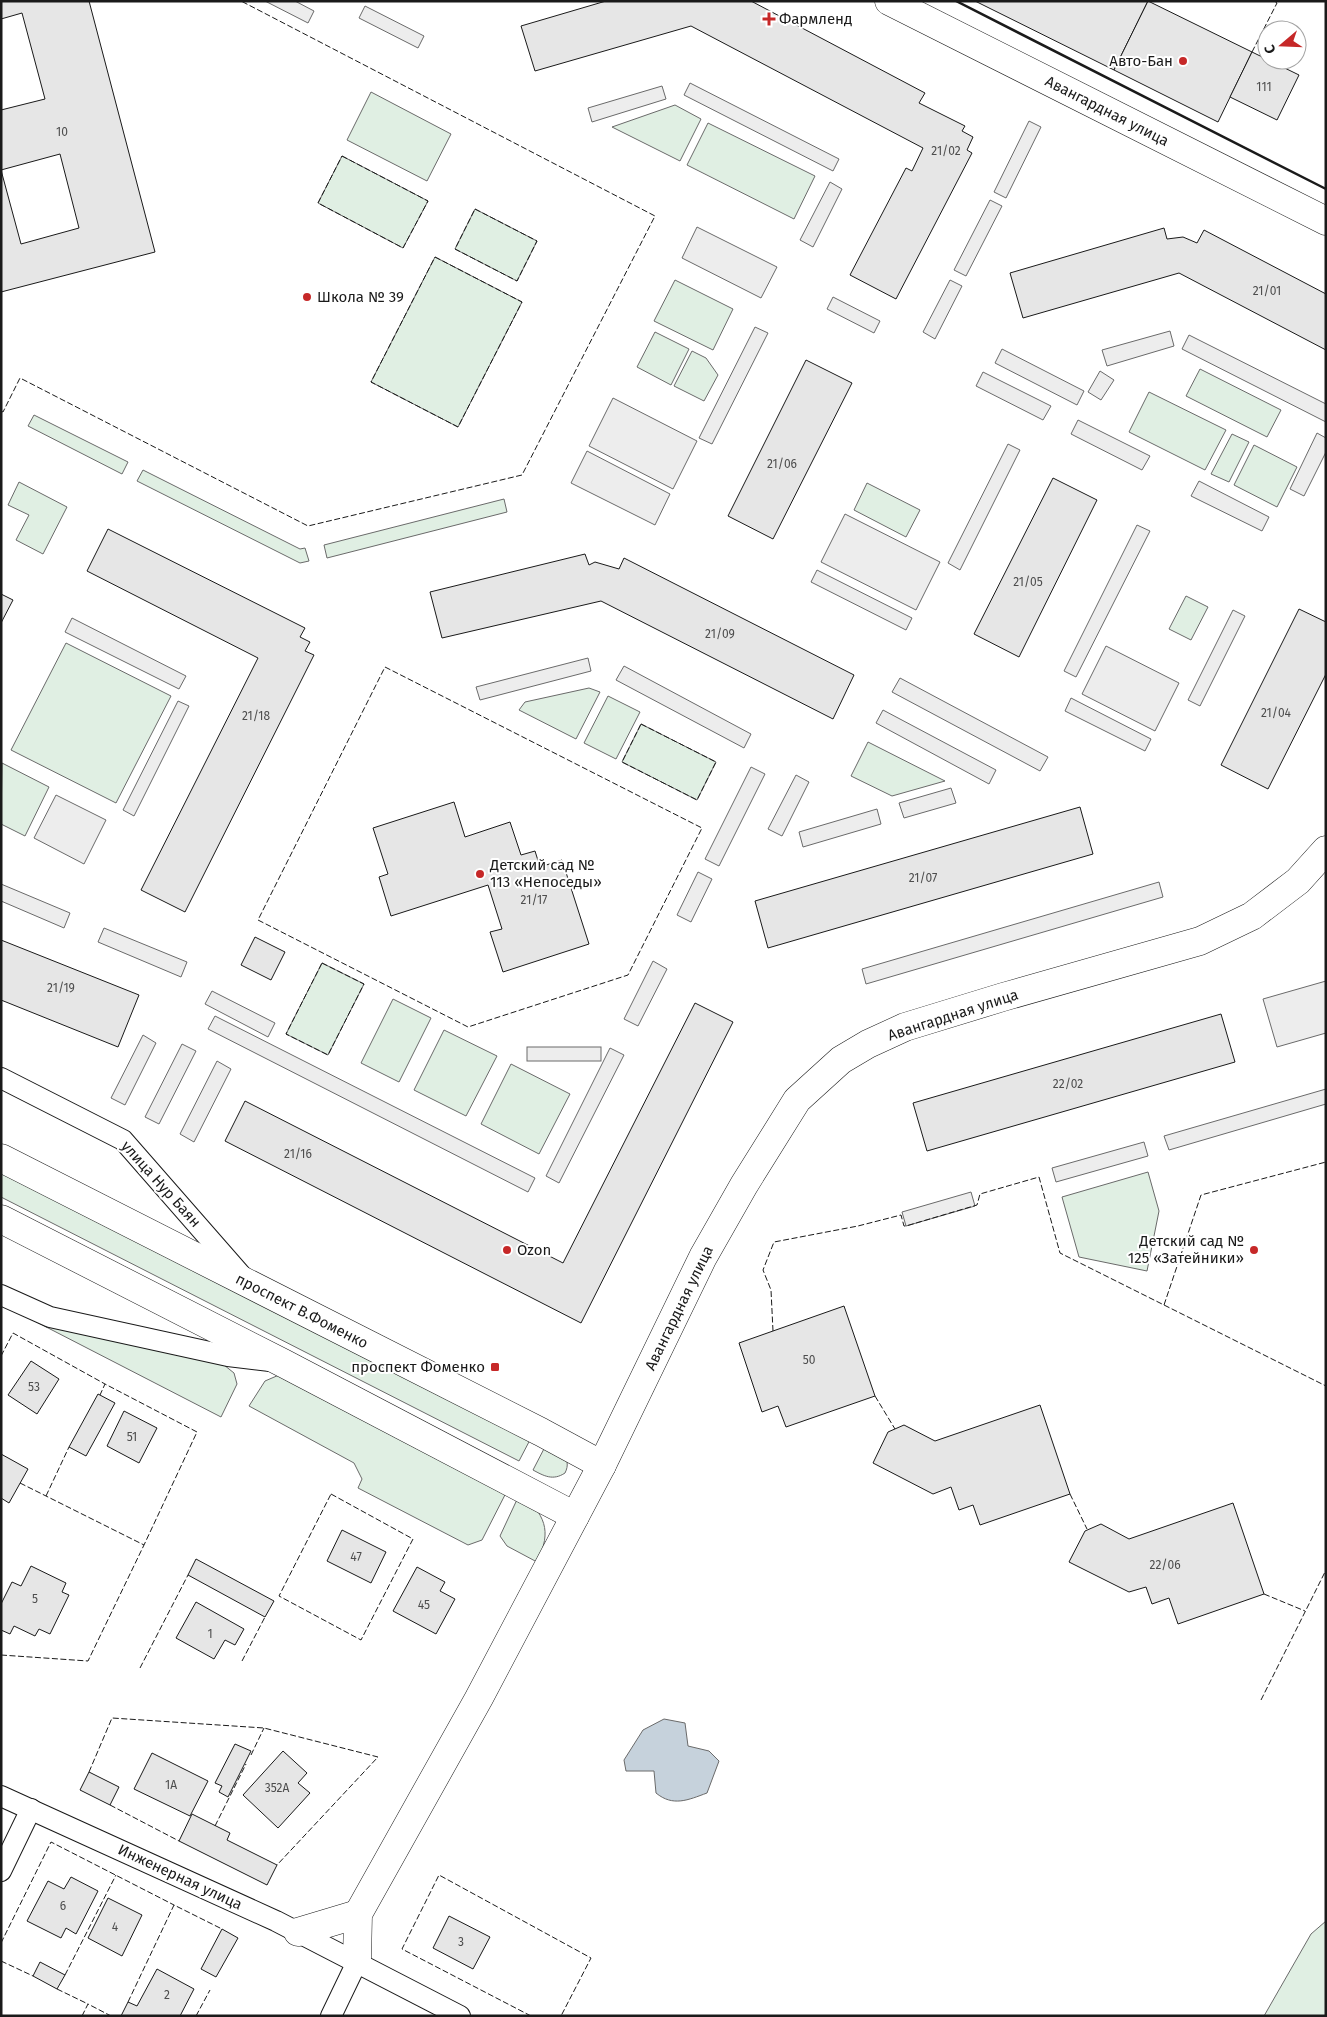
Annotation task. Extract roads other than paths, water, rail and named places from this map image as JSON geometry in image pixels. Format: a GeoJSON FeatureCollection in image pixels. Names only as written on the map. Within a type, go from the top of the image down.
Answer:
{"type":"FeatureCollection","features":[{"type":"Feature","properties":{"kind":"street","name":"Авангардная улица"},"geometry":{"type":"LineString","coordinates":[[889,1],[1326,220]]}},
{"type":"Feature","properties":{"kind":"street","name":"Авангардная улица"},"geometry":{"type":"LineString","coordinates":[[358,1914],[479,1698],[602,1465],[703,1257],[744,1185],[797,1100],[841,1060],[868,1044],[906,1028],[1003,997],[1200,941],[1252,916],[1298,881],[1326,850]]}},
{"type":"Feature","properties":{"kind":"street","name":"улица Нур Баян"},"geometry":{"type":"LineString","coordinates":[[1,1078],[124,1140],[249,1285]]}},
{"type":"Feature","properties":{"kind":"street","name":"проспект В.Фоменко"},"geometry":{"type":"LineString","coordinates":[[1,1158],[541,1432],[602,1465]]}},
{"type":"Feature","properties":{"kind":"street"},"geometry":{"type":"LineString","coordinates":[[1,1219],[283,1363],[575,1516]]}},
{"type":"Feature","properties":{"kind":"street"},"geometry":{"type":"LineString","coordinates":[[4,1302],[50,1317],[228,1356],[283,1363]]}},
{"type":"Feature","properties":{"kind":"street","name":"Инженерная улица"},"geometry":{"type":"LineString","coordinates":[[1,1796],[298,1932],[460,2016]]}},
{"type":"Feature","properties":{"kind":"street"},"geometry":{"type":"LineString","coordinates":[[1,1871],[31,1809]]}},
{"type":"Feature","properties":{"kind":"street"},"geometry":{"type":"LineString","coordinates":[[298,1932],[358,1914],[357,1962],[331,2016]]}},
{"type":"Feature","properties":{"kind":"place","name":"Фармленд"},"geometry":{"type":"Point","coordinates":[769,19]}},
{"type":"Feature","properties":{"kind":"place","name":"Авто-Бан"},"geometry":{"type":"Point","coordinates":[1183,61]}},
{"type":"Feature","properties":{"kind":"place","name":"Школа № 39"},"geometry":{"type":"Point","coordinates":[307,297]}},
{"type":"Feature","properties":{"kind":"place","name":"Детский сад № 113 «Непоседы»"},"geometry":{"type":"Point","coordinates":[480,874]}},
{"type":"Feature","properties":{"kind":"place","name":"Ozon"},"geometry":{"type":"Point","coordinates":[507,1250]}},
{"type":"Feature","properties":{"kind":"place","name":"Детский сад № 125 «Затейники»"},"geometry":{"type":"Point","coordinates":[1254,1250]}},
{"type":"Feature","properties":{"kind":"place","name":"проспект Фоменко"},"geometry":{"type":"Point","coordinates":[495,1367]}}]}
